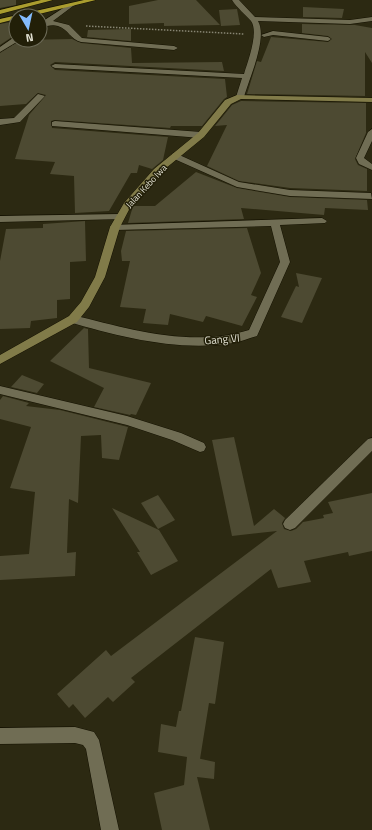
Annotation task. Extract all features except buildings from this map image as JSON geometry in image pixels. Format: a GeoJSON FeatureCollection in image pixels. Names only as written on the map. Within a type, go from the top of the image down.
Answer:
{"type":"FeatureCollection","features":[{"type":"Feature","properties":{"kind":"highway"},"geometry":{"type":"LineString","coordinates":[[17,8],[36,0]]}},
{"type":"Feature","properties":{"kind":"highway"},"geometry":{"type":"LineString","coordinates":[[17,8],[50,0]]}},
{"type":"Feature","properties":{"kind":"highway"},"geometry":{"type":"LineString","coordinates":[[48,10],[94,0]]}},
{"type":"Feature","properties":{"kind":"street"},"geometry":{"type":"LineString","coordinates":[[234,0],[252,18],[261,35],[240,97],[372,100]]}},
{"type":"Feature","properties":{"kind":"street"},"geometry":{"type":"LineString","coordinates":[[48,21],[75,3]]}},
{"type":"Feature","properties":{"kind":"street"},"geometry":{"type":"LineString","coordinates":[[252,18],[350,22],[372,19]]}},
{"type":"Feature","properties":{"kind":"street"},"geometry":{"type":"LineString","coordinates":[[48,24],[64,25],[69,28],[76,38],[81,40],[174,48]]}},
{"type":"Feature","properties":{"kind":"street"},"geometry":{"type":"LineString","coordinates":[[55,66],[246,76]]}},
{"type":"Feature","properties":{"kind":"street"},"geometry":{"type":"LineString","coordinates":[[0,122],[17,120],[41,96]]}},
{"type":"Feature","properties":{"kind":"street","name":"Jalan Kebo Iwa"},"geometry":{"type":"LineString","coordinates":[[0,360],[73,319],[85,304],[100,277],[115,226],[127,205],[157,171],[201,134],[228,102],[240,97]]}},
{"type":"Feature","properties":{"kind":"street"},"geometry":{"type":"LineString","coordinates":[[54,124],[201,134]]}},
{"type":"Feature","properties":{"kind":"street"},"geometry":{"type":"LineString","coordinates":[[372,132],[360,158],[362,162],[372,166]]}},
{"type":"Feature","properties":{"kind":"street"},"geometry":{"type":"LineString","coordinates":[[175,156],[226,181],[237,184],[290,193],[371,196]]}},
{"type":"Feature","properties":{"kind":"street"},"geometry":{"type":"LineString","coordinates":[[0,219],[120,217]]}},
{"type":"Feature","properties":{"kind":"street"},"geometry":{"type":"LineString","coordinates":[[115,226],[322,221]]}},
{"type":"Feature","properties":{"kind":"street","name":"Gang VI"},"geometry":{"type":"LineString","coordinates":[[73,319],[134,334],[194,341],[236,339],[253,333],[285,262],[274,222]]}},
{"type":"Feature","properties":{"kind":"street"},"geometry":{"type":"LineString","coordinates":[[0,390],[148,427],[180,437],[200,447]]}},
{"type":"Feature","properties":{"kind":"street"},"geometry":{"type":"LineString","coordinates":[[290,524],[372,443]]}},
{"type":"Feature","properties":{"kind":"street"},"geometry":{"type":"LineString","coordinates":[[0,736],[75,735],[88,738],[93,746],[110,830]]}},
{"type":"Feature","properties":{"kind":"lane"},"geometry":{"type":"LineString","coordinates":[[261,35],[274,33],[328,38]]}},
{"type":"Feature","properties":{"kind":"path"},"geometry":{"type":"LineString","coordinates":[[64,25],[137,27],[261,35]]}}]}
